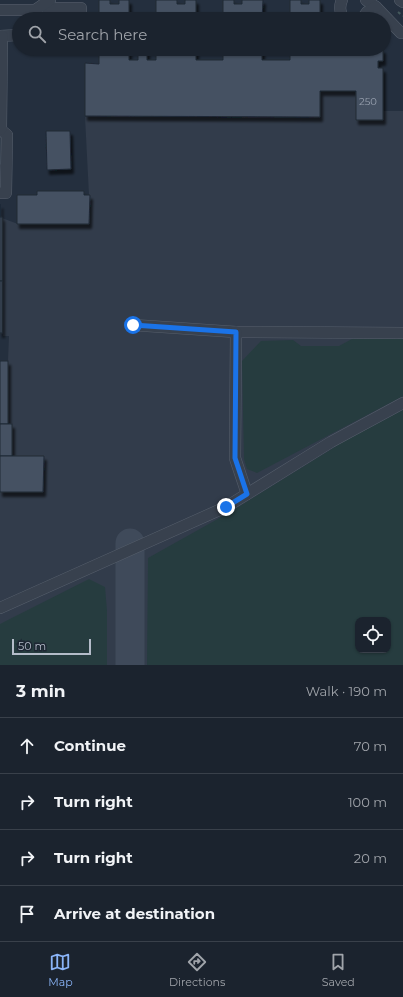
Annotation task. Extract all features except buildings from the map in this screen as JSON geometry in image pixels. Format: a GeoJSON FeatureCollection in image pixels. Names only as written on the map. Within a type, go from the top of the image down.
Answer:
{"type":"FeatureCollection","features":[{"type":"Feature","properties":{"kind":"lane"},"geometry":{"type":"LineString","coordinates":[[340,12],[342,0]]}},
{"type":"Feature","properties":{"kind":"lane"},"geometry":{"type":"LineString","coordinates":[[366,0],[381,12]]}},
{"type":"Feature","properties":{"kind":"lane"},"geometry":{"type":"LineString","coordinates":[[4,6],[35,10],[46,3],[47,8],[81,8],[81,12]]}},
{"type":"Feature","properties":{"kind":"lane"},"geometry":{"type":"LineString","coordinates":[[367,12],[376,7]]}},
{"type":"Feature","properties":{"kind":"lane"},"geometry":{"type":"LineString","coordinates":[[391,23],[401,33]]}},
{"type":"Feature","properties":{"kind":"lane"},"geometry":{"type":"LineString","coordinates":[[0,193],[6,193],[7,135],[0,129],[1,36],[12,35]]}},
{"type":"Feature","properties":{"kind":"lane"},"geometry":{"type":"LineString","coordinates":[[133,325],[236,332],[403,333]]}},
{"type":"Feature","properties":{"kind":"lane"},"geometry":{"type":"LineString","coordinates":[[236,332],[235,458],[247,494]]}},
{"type":"Feature","properties":{"kind":"lane"},"geometry":{"type":"LineString","coordinates":[[0,608],[226,507],[331,442],[403,403]]}},
{"type":"Feature","properties":{"kind":"shaded area"},"geometry":{"type":"Polygon","coordinates":[[[321,92],[356,92],[384,111],[403,111],[403,665],[0,665],[0,380],[8,361],[9,336],[3,336],[2,218],[18,224],[89,195],[85,117],[321,92]]]}},
{"type":"Feature","properties":{"kind":"green space"},"geometry":{"type":"Polygon","coordinates":[[[352,339],[403,339],[403,396],[257,473],[247,469],[244,459],[242,361],[261,341],[293,340],[301,346],[339,346],[352,339]]]}},
{"type":"Feature","properties":{"kind":"green space"},"geometry":{"type":"Polygon","coordinates":[[[403,410],[403,665],[147,665],[148,558],[232,511],[343,442],[403,410]]]}},
{"type":"Feature","properties":{"kind":"green space"},"geometry":{"type":"Polygon","coordinates":[[[89,579],[105,587],[107,611],[107,665],[0,665],[0,624],[89,579]]]}},
{"type":"Feature","properties":{"kind":"taxiway"},"geometry":{"type":"LineString","coordinates":[[130,543],[130,665]]}},
{"type":"Feature","properties":{"kind":"route"},"geometry":{"type":"LineString","coordinates":[[133,325],[236,332],[235,458],[247,494],[226,507]]}}]}
